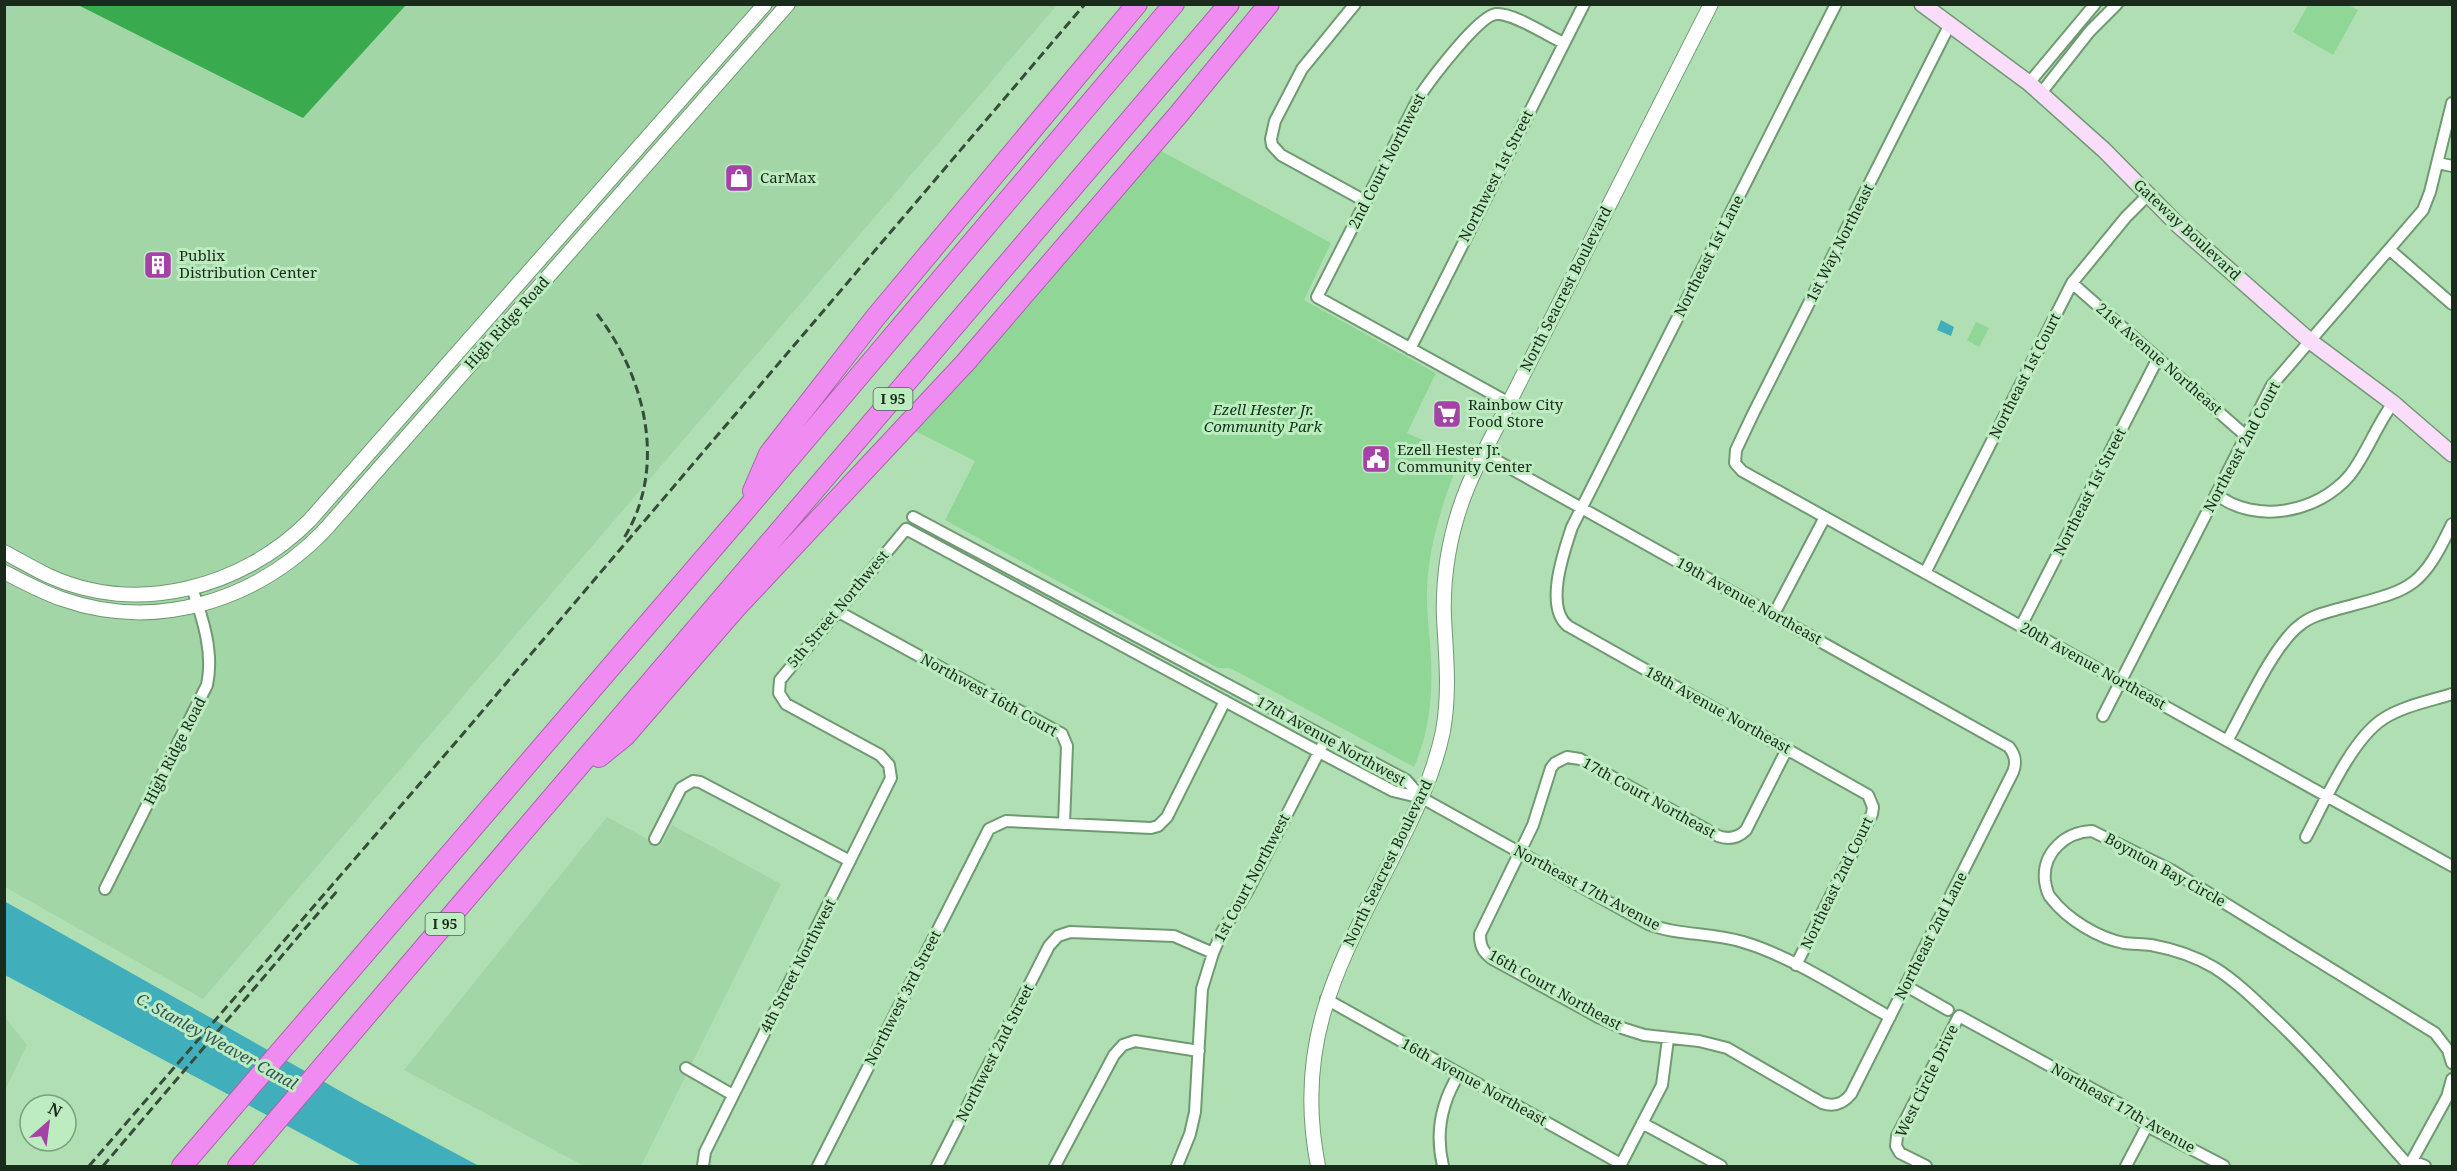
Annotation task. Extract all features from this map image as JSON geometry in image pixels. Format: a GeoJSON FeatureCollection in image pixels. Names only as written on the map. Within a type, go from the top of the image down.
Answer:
{"type":"FeatureCollection","features":[{"type":"Feature","properties":{"kind":"highway"},"geometry":{"type":"LineString","coordinates":[[744,512],[769,454],[832,372],[940,238],[1137,4]]}},
{"type":"Feature","properties":{"kind":"highway","name":"I 95"},"geometry":{"type":"LineString","coordinates":[[182,1167],[744,512],[1174,4]]}},
{"type":"Feature","properties":{"kind":"highway","name":"I 95"},"geometry":{"type":"LineString","coordinates":[[238,1167],[1229,4]]}},
{"type":"Feature","properties":{"kind":"highway"},"geometry":{"type":"LineString","coordinates":[[557,793],[625,736],[734,610],[932,400],[1178,115],[1269,4]]}},
{"type":"Feature","properties":{"kind":"main road","name":"Gateway Boulevard"},"geometry":{"type":"LineString","coordinates":[[1922,4],[2041,93],[2104,150],[2178,225],[2310,341],[2393,404],[2452,454]]}},
{"type":"Feature","properties":{"kind":"street","name":"High Ridge Road"},"geometry":{"type":"LineString","coordinates":[[105,889],[207,685],[211,669],[209,652],[192,588],[238,573],[274,552],[317,513],[765,4]]}},
{"type":"Feature","properties":{"kind":"street","name":"High Ridge Road"},"geometry":{"type":"LineString","coordinates":[[198,605],[245,589],[278,570],[323,532],[788,4]]}},
{"type":"Feature","properties":{"kind":"street"},"geometry":{"type":"LineString","coordinates":[[1355,4],[1302,69],[1271,132],[1272,145],[1281,155],[1365,201]]}},
{"type":"Feature","properties":{"kind":"street","name":"Northwest 1st Street"},"geometry":{"type":"LineString","coordinates":[[1410,349],[1584,4]]}},
{"type":"Feature","properties":{"kind":"street","name":"North Seacrest Boulevard"},"geometry":{"type":"LineString","coordinates":[[1318,1167],[1311,1093],[1316,1039],[1326,999],[1346,949],[1422,798],[1437,755],[1447,704],[1444,592],[1449,547],[1463,497],[1483,453],[1711,4]]}},
{"type":"Feature","properties":{"kind":"street","name":"Northeast 1st Lane"},"geometry":{"type":"LineString","coordinates":[[1582,508],[1836,4]]}},
{"type":"Feature","properties":{"kind":"street"},"geometry":{"type":"LineString","coordinates":[[2028,83],[2095,4]]}},
{"type":"Feature","properties":{"kind":"street"},"geometry":{"type":"LineString","coordinates":[[2041,93],[2090,31],[2117,4]]}},
{"type":"Feature","properties":{"kind":"street","name":"2nd Court Northwest"},"geometry":{"type":"LineString","coordinates":[[1410,349],[1317,297],[1365,201],[1424,90],[1489,15],[1503,14],[1564,43]]}},
{"type":"Feature","properties":{"kind":"street","name":"1st Way Northeast"},"geometry":{"type":"LineString","coordinates":[[1735,463],[1737,450],[1753,414],[1950,24]]}},
{"type":"Feature","properties":{"kind":"street"},"geometry":{"type":"LineString","coordinates":[[745,27],[757,38]]}},
{"type":"Feature","properties":{"kind":"street","name":"Northeast 2nd Court"},"geometry":{"type":"LineString","coordinates":[[2103,716],[2272,385],[2419,216],[2427,203],[2452,103]]}},
{"type":"Feature","properties":{"kind":"street"},"geometry":{"type":"LineString","coordinates":[[2438,163],[2452,166]]}},
{"type":"Feature","properties":{"kind":"street","name":"Northeast 1st Court"},"geometry":{"type":"LineString","coordinates":[[1925,573],[2072,283],[2126,217],[2148,195]]}},
{"type":"Feature","properties":{"kind":"street"},"geometry":{"type":"LineString","coordinates":[[552,247],[565,258]]}},
{"type":"Feature","properties":{"kind":"street"},"geometry":{"type":"LineString","coordinates":[[2390,250],[2452,304]]}},
{"type":"Feature","properties":{"kind":"street","name":"21st Avenue Northeast"},"geometry":{"type":"LineString","coordinates":[[2072,283],[2246,436]]}},
{"type":"Feature","properties":{"kind":"street"},"geometry":{"type":"LineString","coordinates":[[1410,349],[1509,403]]}},
{"type":"Feature","properties":{"kind":"street","name":"Northeast 1st Street"},"geometry":{"type":"LineString","coordinates":[[2021,626],[2158,358]]}},
{"type":"Feature","properties":{"kind":"street"},"geometry":{"type":"LineString","coordinates":[[432,383],[444,395]]}},
{"type":"Feature","properties":{"kind":"street"},"geometry":{"type":"LineString","coordinates":[[2216,494],[2236,507],[2261,513],[2290,509],[2321,497],[2348,477],[2393,404]]}},
{"type":"Feature","properties":{"kind":"street","name":"19th Avenue Northeast"},"geometry":{"type":"LineString","coordinates":[[1483,453],[1774,614],[2009,747],[2013,752]]}},
{"type":"Feature","properties":{"kind":"street","name":"20th Avenue Northeast"},"geometry":{"type":"LineString","coordinates":[[1735,463],[1742,471],[2452,866]]}},
{"type":"Feature","properties":{"kind":"street","name":"18th Avenue Northeast"},"geometry":{"type":"LineString","coordinates":[[1582,508],[1564,549],[1559,571],[1557,610],[1562,622],[1862,790],[1871,800]]}},
{"type":"Feature","properties":{"kind":"street","name":"17th Avenue Northwest"},"geometry":{"type":"LineString","coordinates":[[913,517],[1406,780],[1422,798]]}},
{"type":"Feature","properties":{"kind":"street"},"geometry":{"type":"LineString","coordinates":[[1774,614],[1825,517]]}},
{"type":"Feature","properties":{"kind":"street"},"geometry":{"type":"LineString","coordinates":[[2228,741],[2279,648],[2293,630],[2313,617],[2409,586],[2432,564],[2452,524]]}},
{"type":"Feature","properties":{"kind":"street","name":"17th Avenue Northwest"},"geometry":{"type":"LineString","coordinates":[[906,529],[1393,791],[1422,798]]}},
{"type":"Feature","properties":{"kind":"street","name":"5th Street Northwest"},"geometry":{"type":"LineString","coordinates":[[889,765],[880,755],[786,704],[779,693],[783,674],[906,529]]}},
{"type":"Feature","properties":{"kind":"street"},"geometry":{"type":"LineString","coordinates":[[289,540],[300,553]]}},
{"type":"Feature","properties":{"kind":"street"},"geometry":{"type":"LineString","coordinates":[[4,552],[50,576],[82,587],[114,594],[156,593],[192,588]]}},
{"type":"Feature","properties":{"kind":"street"},"geometry":{"type":"LineString","coordinates":[[26,583],[34,568]]}},
{"type":"Feature","properties":{"kind":"street"},"geometry":{"type":"LineString","coordinates":[[4,572],[64,600],[95,608],[143,611],[198,605]]}},
{"type":"Feature","properties":{"kind":"street","name":"Northwest 16th Court"},"geometry":{"type":"LineString","coordinates":[[837,611],[1062,734],[1067,746],[1064,824]]}},
{"type":"Feature","properties":{"kind":"street"},"geometry":{"type":"LineString","coordinates":[[2306,837],[2356,746],[2374,725],[2401,710],[2452,694]]}},
{"type":"Feature","properties":{"kind":"street"},"geometry":{"type":"LineString","coordinates":[[1064,824],[1152,828],[1163,822],[1226,701]]}},
{"type":"Feature","properties":{"kind":"street","name":"1st Court Northwest"},"geometry":{"type":"LineString","coordinates":[[1177,1167],[1190,1134],[1195,1112],[1202,989],[1213,953],[1222,932],[1247,892],[1326,737]]}},
{"type":"Feature","properties":{"kind":"street","name":"17th Court Northeast"},"geometry":{"type":"LineString","coordinates":[[1521,853],[1533,825],[1551,768],[1555,763],[1567,757],[1580,759],[1718,836],[1731,839],[1746,830],[1787,748]]}},
{"type":"Feature","properties":{"kind":"street","name":"Northeast 2nd Lane"},"geometry":{"type":"LineString","coordinates":[[1828,1105],[1841,1103],[1851,1094],[2013,772],[2016,765],[2013,752]]}},
{"type":"Feature","properties":{"kind":"street","name":"4th Street Northwest"},"geometry":{"type":"LineString","coordinates":[[703,1167],[705,1152],[888,784],[891,771],[889,765]]}},
{"type":"Feature","properties":{"kind":"street"},"geometry":{"type":"LineString","coordinates":[[655,839],[681,788],[693,782],[700,782],[850,861]]}},
{"type":"Feature","properties":{"kind":"street","name":"Northeast 17th Avenue"},"geometry":{"type":"LineString","coordinates":[[1422,798],[1661,929],[1743,942],[1765,949],[1890,1017]]}},
{"type":"Feature","properties":{"kind":"street","name":"Northeast 2nd Court"},"geometry":{"type":"LineString","coordinates":[[1796,965],[1872,814],[1871,800]]}},
{"type":"Feature","properties":{"kind":"street","name":"Northwest 3rd Street"},"geometry":{"type":"LineString","coordinates":[[818,1167],[989,829],[1006,821],[1064,824]]}},
{"type":"Feature","properties":{"kind":"street","name":"Boynton Bay Circle"},"geometry":{"type":"LineString","coordinates":[[2410,1167],[2326,1070],[2233,981],[2195,958],[2174,950],[2153,945],[2124,943],[2101,935],[2065,912],[2050,897],[2045,884],[2050,855],[2066,838],[2092,831],[2163,866],[2435,1033],[2448,1050],[2452,1063]]}},
{"type":"Feature","properties":{"kind":"street","name":"16th Court Northeast"},"geometry":{"type":"LineString","coordinates":[[1521,853],[1480,934],[1482,948],[1491,958],[1600,1018],[1644,1035],[1699,1041],[1727,1048],[1828,1105]]}},
{"type":"Feature","properties":{"kind":"street","name":"Northwest 2nd Street"},"geometry":{"type":"LineString","coordinates":[[937,1167],[1053,940],[1070,932],[1174,936],[1213,953]]}},
{"type":"Feature","properties":{"kind":"street"},"geometry":{"type":"LineString","coordinates":[[1906,986],[1948,1010]]}},
{"type":"Feature","properties":{"kind":"street","name":"16th Avenue Northeast"},"geometry":{"type":"LineString","coordinates":[[1326,999],[1621,1165]]}},
{"type":"Feature","properties":{"kind":"street","name":"Northeast 17th Avenue"},"geometry":{"type":"LineString","coordinates":[[1959,1016],[2125,1107],[2147,1126],[2224,1167]]}},
{"type":"Feature","properties":{"kind":"street","name":"West Circle Drive"},"geometry":{"type":"LineString","coordinates":[[1926,1167],[1900,1153],[1896,1146],[1897,1136],[1959,1016]]}},
{"type":"Feature","properties":{"kind":"street"},"geometry":{"type":"LineString","coordinates":[[1621,1165],[1664,1078],[1668,1039]]}},
{"type":"Feature","properties":{"kind":"street"},"geometry":{"type":"LineString","coordinates":[[1055,1167],[1114,1055],[1123,1046],[1135,1041],[1199,1051]]}},
{"type":"Feature","properties":{"kind":"street"},"geometry":{"type":"LineString","coordinates":[[686,1068],[733,1095]]}},
{"type":"Feature","properties":{"kind":"street"},"geometry":{"type":"LineString","coordinates":[[1443,1167],[1439,1140],[1441,1117],[1448,1094],[1459,1074]]}},
{"type":"Feature","properties":{"kind":"street"},"geometry":{"type":"LineString","coordinates":[[2410,1167],[2447,1097],[2452,1079]]}},
{"type":"Feature","properties":{"kind":"street"},"geometry":{"type":"LineString","coordinates":[[1642,1123],[1721,1167]]}},
{"type":"Feature","properties":{"kind":"street"},"geometry":{"type":"LineString","coordinates":[[2126,1167],[2147,1126]]}},
{"type":"Feature","properties":{"kind":"street"},"geometry":{"type":"LineString","coordinates":[[2410,1167],[2420,1164],[2425,1167]]}},
{"type":"Feature","properties":{"kind":"shaded area"},"geometry":{"type":"Polygon","coordinates":[[[5,5],[78,5],[303,118],[406,5],[1057,5],[203,999],[5,887],[5,5]]]}},
{"type":"Feature","properties":{"kind":"shaded area"},"geometry":{"type":"Polygon","coordinates":[[[607,817],[660,846],[672,825],[781,884],[641,1166],[584,1166],[404,1070],[607,817]]]}},
{"type":"Feature","properties":{"kind":"shaded area"},"geometry":{"type":"Polygon","coordinates":[[[5,1017],[27,1045],[5,1090],[5,1017]]]}},
{"type":"Feature","properties":{"kind":"green space"},"geometry":{"type":"Polygon","coordinates":[[[78,5],[406,5],[303,118],[78,5]]]}},
{"type":"Feature","properties":{"kind":"green space"},"geometry":{"type":"Polygon","coordinates":[[[2308,5],[2348,5],[2358,10],[2333,55],[2293,32],[2308,5]]]}},
{"type":"Feature","properties":{"kind":"green space","name":"Ezell Hester Jr. Community Park"},"geometry":{"type":"Polygon","coordinates":[[[1159,150],[1331,243],[1304,300],[1436,373],[1407,433],[1459,460],[1442,507],[1428,572],[1430,700],[1423,741],[1414,767],[1230,668],[1218,668],[945,520],[975,461],[915,431],[1024,311],[1159,150]]]}},
{"type":"Feature","properties":{"kind":"green space"},"geometry":{"type":"Polygon","coordinates":[[[1976,322],[1989,328],[1979,347],[1967,340],[1976,322]]]}},
{"type":"Feature","properties":{"kind":"water"},"geometry":{"type":"Polygon","coordinates":[[[1941,320],[1954,327],[1951,336],[1937,330],[1941,320]]]}},
{"type":"Feature","properties":{"kind":"water","name":"C. Stanley Weaver Canal"},"geometry":{"type":"Polygon","coordinates":[[[4,901],[358,1101],[479,1166],[362,1166],[5,975],[4,901]]]}},
{"type":"Feature","properties":{"kind":"railway"},"geometry":{"type":"LineString","coordinates":[[89,1166],[462,735],[1085,4]]}},
{"type":"Feature","properties":{"kind":"railway"},"geometry":{"type":"LineString","coordinates":[[597,314],[628,365],[645,423],[647,452],[645,482],[637,511],[624,538]]}},
{"type":"Feature","properties":{"kind":"railway"},"geometry":{"type":"LineString","coordinates":[[103,1166],[338,890]]}},
{"type":"Feature","properties":{"kind":"place","name":"CarMax"},"geometry":{"type":"Point","coordinates":[739,178]}},
{"type":"Feature","properties":{"kind":"place","name":"Publix Distribution Center"},"geometry":{"type":"Point","coordinates":[158,265]}},
{"type":"Feature","properties":{"kind":"place","name":"Rainbow City Food Store"},"geometry":{"type":"Point","coordinates":[1447,414]}},
{"type":"Feature","properties":{"kind":"place","name":"Ezell Hester Jr. Community Center"},"geometry":{"type":"Point","coordinates":[1376,459]}}]}
